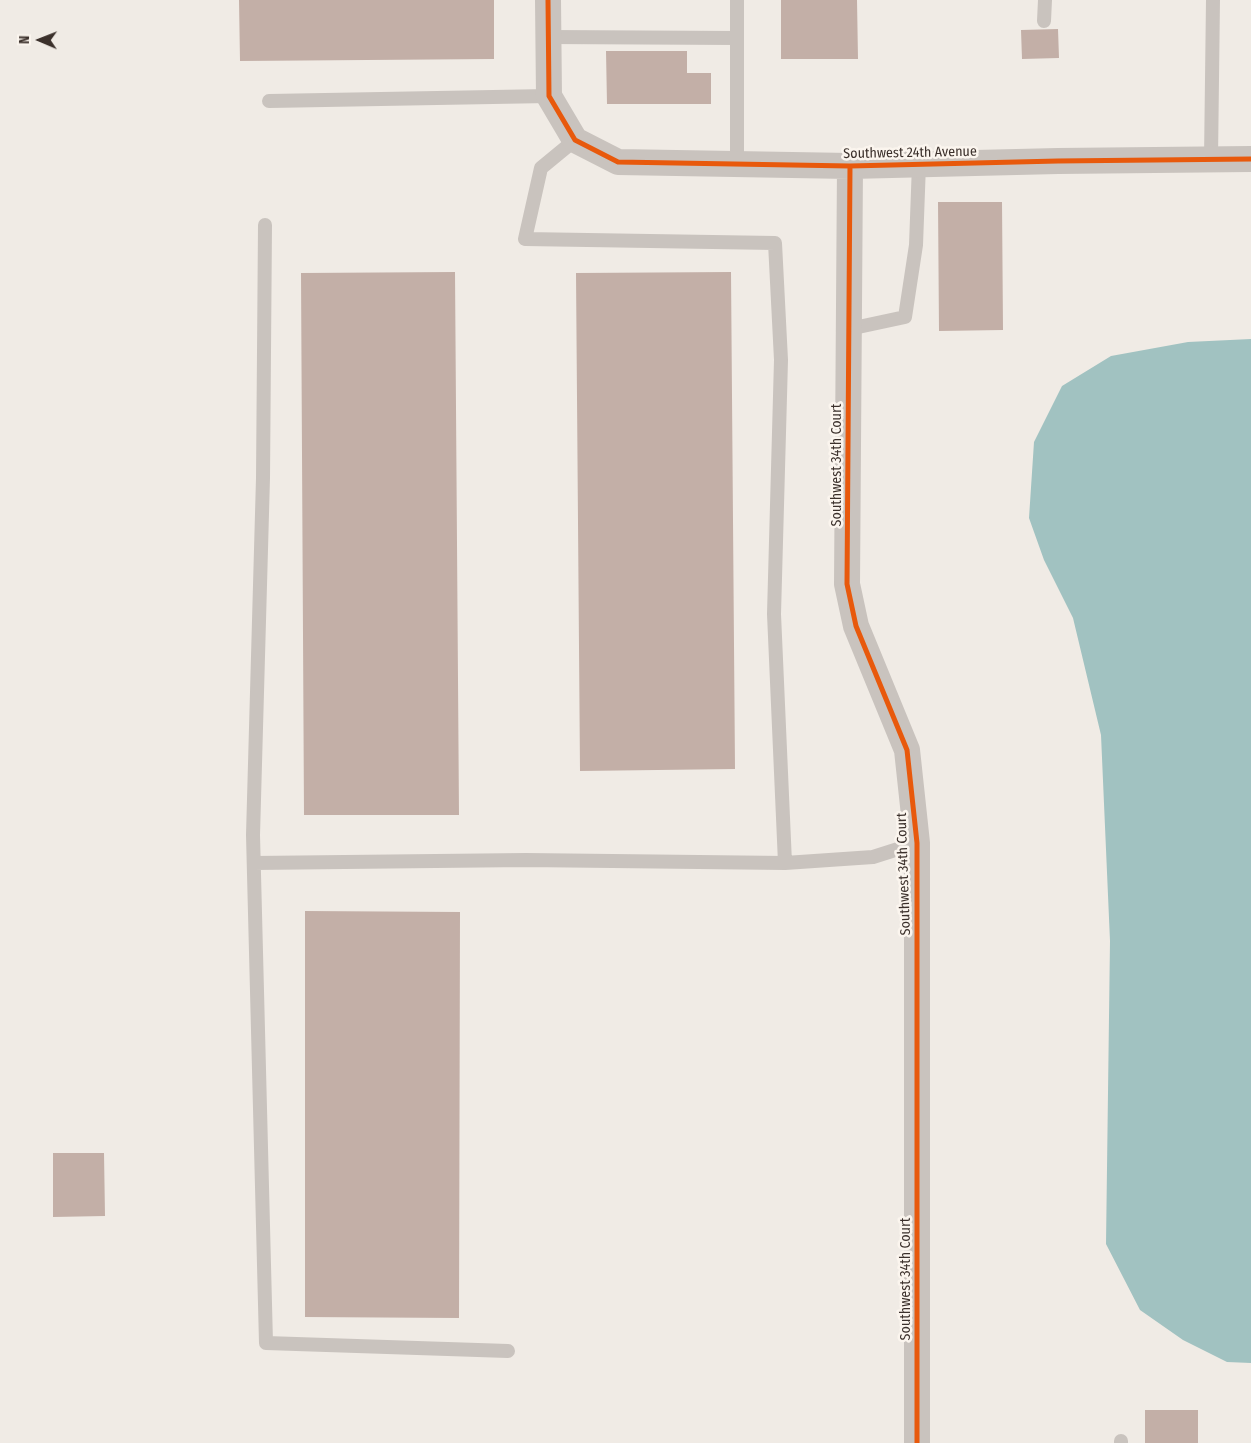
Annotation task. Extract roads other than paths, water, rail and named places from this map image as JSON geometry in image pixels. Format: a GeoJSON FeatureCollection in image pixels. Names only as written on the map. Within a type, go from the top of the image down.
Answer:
{"type":"FeatureCollection","features":[{"type":"Feature","properties":{"kind":"street"},"geometry":{"type":"LineString","coordinates":[[548,0],[549,96],[575,140]]}},
{"type":"Feature","properties":{"kind":"street","name":"Southwest 24th Avenue"},"geometry":{"type":"LineString","coordinates":[[575,140],[618,162],[850,166],[1251,159]]}},
{"type":"Feature","properties":{"kind":"street","name":"Southwest 34th Court"},"geometry":{"type":"LineString","coordinates":[[850,166],[847,584],[856,626],[908,750],[917,843],[917,1443]]}},
{"type":"Feature","properties":{"kind":"lane"},"geometry":{"type":"LineString","coordinates":[[736,0],[737,164]]}},
{"type":"Feature","properties":{"kind":"lane"},"geometry":{"type":"LineString","coordinates":[[1044,21],[1045,0]]}},
{"type":"Feature","properties":{"kind":"lane"},"geometry":{"type":"LineString","coordinates":[[1211,159],[1213,0]]}},
{"type":"Feature","properties":{"kind":"lane"},"geometry":{"type":"LineString","coordinates":[[548,37],[737,38]]}},
{"type":"Feature","properties":{"kind":"lane"},"geometry":{"type":"LineString","coordinates":[[269,101],[549,96]]}},
{"type":"Feature","properties":{"kind":"lane"},"geometry":{"type":"LineString","coordinates":[[575,140],[541,168],[525,239],[775,242],[781,360],[774,614],[785,863]]}},
{"type":"Feature","properties":{"kind":"lane"},"geometry":{"type":"LineString","coordinates":[[849,329],[906,318],[916,245],[919,164]]}},
{"type":"Feature","properties":{"kind":"lane"},"geometry":{"type":"LineString","coordinates":[[264,225],[264,478],[254,863],[266,1343],[508,1351]]}},
{"type":"Feature","properties":{"kind":"lane"},"geometry":{"type":"LineString","coordinates":[[254,863],[526,860],[785,863],[873,857],[917,843]]}},
{"type":"Feature","properties":{"kind":"water"},"geometry":{"type":"Polygon","coordinates":[[[1251,339],[1251,1363],[1227,1362],[1183,1340],[1140,1310],[1106,1244],[1110,941],[1101,735],[1073,618],[1044,560],[1029,518],[1034,442],[1062,386],[1111,356],[1188,342],[1251,339]]]}}]}
